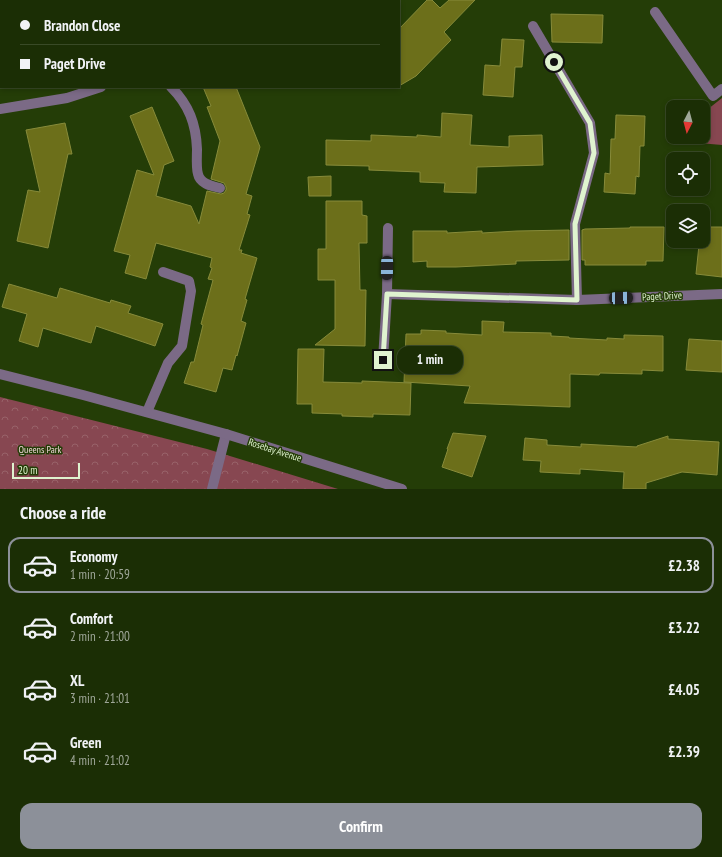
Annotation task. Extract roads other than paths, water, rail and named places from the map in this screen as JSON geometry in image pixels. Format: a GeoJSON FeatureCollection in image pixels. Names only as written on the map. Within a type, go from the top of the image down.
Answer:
{"type":"FeatureCollection","features":[{"type":"Feature","properties":{"kind":"street"},"geometry":{"type":"LineString","coordinates":[[655,12],[713,96],[722,89]]}},
{"type":"Feature","properties":{"kind":"street"},"geometry":{"type":"LineString","coordinates":[[533,26],[590,123],[594,153],[575,224],[577,300]]}},
{"type":"Feature","properties":{"kind":"street"},"geometry":{"type":"LineString","coordinates":[[0,109],[67,98],[98,88]]}},
{"type":"Feature","properties":{"kind":"street"},"geometry":{"type":"LineString","coordinates":[[172,88],[179,95],[187,108],[194,124],[198,174],[202,181],[210,186],[220,188]]}},
{"type":"Feature","properties":{"kind":"street"},"geometry":{"type":"LineString","coordinates":[[383,360],[387,294],[388,228]]}},
{"type":"Feature","properties":{"kind":"street"},"geometry":{"type":"LineString","coordinates":[[147,412],[168,363],[182,346],[191,291],[189,281],[163,272]]}},
{"type":"Feature","properties":{"kind":"street","name":"Paget Drive"},"geometry":{"type":"LineString","coordinates":[[387,294],[577,300],[722,294]]}},
{"type":"Feature","properties":{"kind":"street","name":"Rosebay Avenue"},"geometry":{"type":"LineString","coordinates":[[0,374],[226,434],[402,489]]}},
{"type":"Feature","properties":{"kind":"street"},"geometry":{"type":"LineString","coordinates":[[212,489],[226,434]]}},
{"type":"Feature","properties":{"kind":"park label","name":"Queens Park"},"geometry":{"type":"Point","coordinates":[40,449]}}]}
